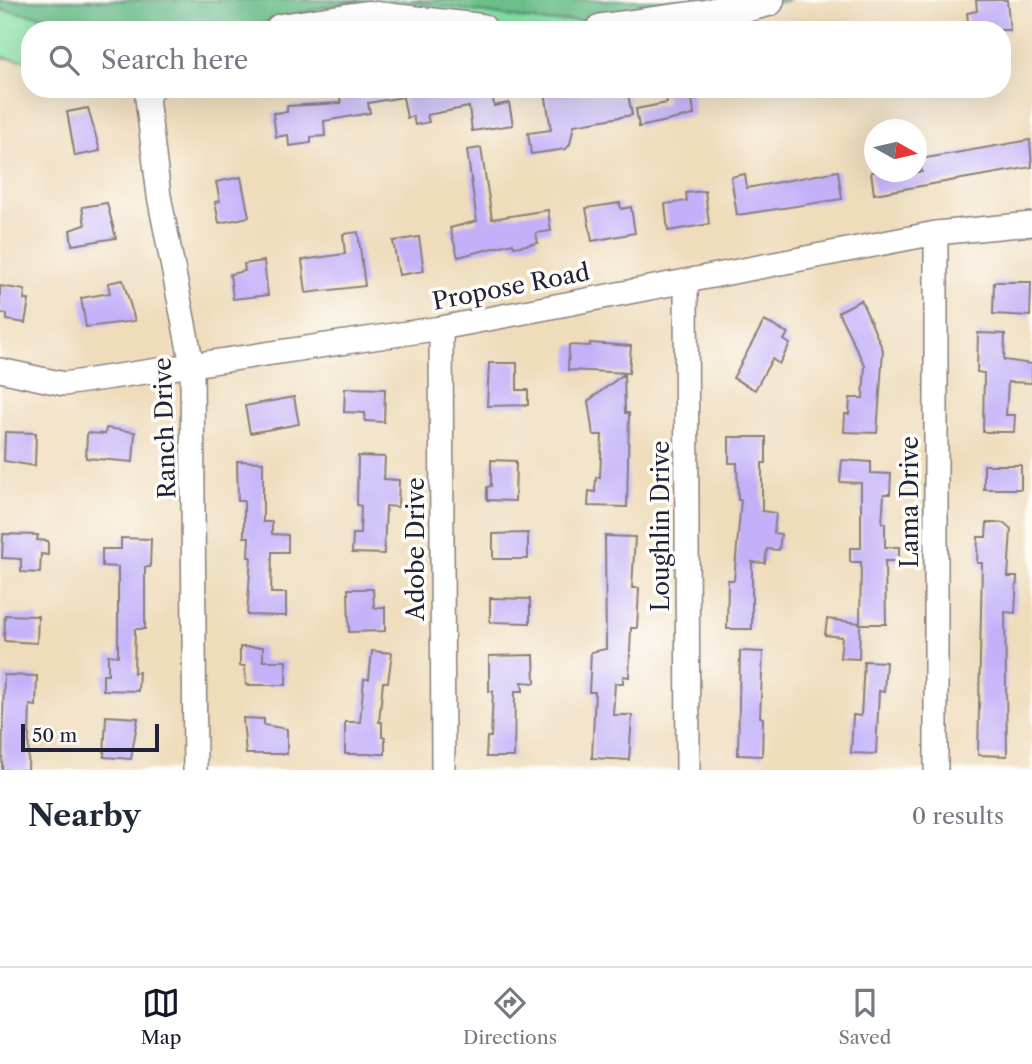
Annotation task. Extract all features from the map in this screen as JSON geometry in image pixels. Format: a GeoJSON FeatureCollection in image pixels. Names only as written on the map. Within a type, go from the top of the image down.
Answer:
{"type":"FeatureCollection","features":[{"type":"Feature","properties":{"kind":"street"},"geometry":{"type":"LineString","coordinates":[[669,21],[706,16],[768,0]]}},
{"type":"Feature","properties":{"kind":"street"},"geometry":{"type":"LineString","coordinates":[[341,21],[367,17],[402,21]]}},
{"type":"Feature","properties":{"kind":"street","name":"Ranch Drive"},"geometry":{"type":"LineString","coordinates":[[147,98],[159,196],[192,365],[195,770]]}},
{"type":"Feature","properties":{"kind":"street","name":"Propose Road"},"geometry":{"type":"LineString","coordinates":[[0,370],[64,384],[441,328],[936,233],[1032,224]]}},
{"type":"Feature","properties":{"kind":"street","name":"Lama Drive"},"geometry":{"type":"LineString","coordinates":[[936,233],[936,770]]}},
{"type":"Feature","properties":{"kind":"street","name":"Loughlin Drive"},"geometry":{"type":"LineString","coordinates":[[686,282],[688,770]]}},
{"type":"Feature","properties":{"kind":"street","name":"Adobe Drive"},"geometry":{"type":"LineString","coordinates":[[441,328],[443,770]]}},
{"type":"Feature","properties":{"kind":"green space"},"geometry":{"type":"Polygon","coordinates":[[[0,0],[789,0],[704,21],[21,21],[21,60],[0,57],[0,0]]]}},
{"type":"Feature","properties":{"kind":"green space"},"geometry":{"type":"Polygon","coordinates":[[[0,0],[367,0],[331,5],[272,21],[77,21],[0,10],[0,0]]]}},
{"type":"Feature","properties":{"kind":"green space"},"geometry":{"type":"Polygon","coordinates":[[[402,0],[703,0],[643,17],[538,21],[402,0]]]}},
{"type":"Feature","properties":{"kind":"building"},"geometry":{"type":"Polygon","coordinates":[[[976,0],[1007,0],[1009,21],[968,21],[967,13],[977,11],[976,0]]]}},
{"type":"Feature","properties":{"kind":"building"},"geometry":{"type":"Polygon","coordinates":[[[340,98],[397,98],[368,103],[370,113],[324,121],[325,136],[311,137],[311,143],[289,146],[288,135],[276,137],[273,113],[287,112],[287,106],[341,103],[340,98]]]}},
{"type":"Feature","properties":{"kind":"building"},"geometry":{"type":"Polygon","coordinates":[[[403,98],[493,98],[494,106],[509,103],[513,125],[472,131],[469,107],[427,115],[429,122],[415,125],[413,116],[407,118],[403,98]]]}},
{"type":"Feature","properties":{"kind":"building"},"geometry":{"type":"Polygon","coordinates":[[[546,98],[629,98],[632,115],[574,125],[570,144],[566,149],[531,154],[528,133],[551,130],[546,98]]]}},
{"type":"Feature","properties":{"kind":"building"},"geometry":{"type":"Polygon","coordinates":[[[666,98],[692,98],[694,115],[639,127],[636,109],[667,103],[666,98]]]}},
{"type":"Feature","properties":{"kind":"building"},"geometry":{"type":"Polygon","coordinates":[[[88,108],[100,151],[75,156],[67,112],[88,108]]]}},
{"type":"Feature","properties":{"kind":"building"},"geometry":{"type":"Polygon","coordinates":[[[1030,140],[1032,167],[874,194],[872,182],[927,182],[927,158],[1030,140]]]}},
{"type":"Feature","properties":{"kind":"building"},"geometry":{"type":"Polygon","coordinates":[[[481,148],[492,219],[548,210],[551,231],[536,233],[538,243],[514,247],[513,243],[458,257],[450,228],[477,221],[467,150],[481,148]]]}},
{"type":"Feature","properties":{"kind":"building"},"geometry":{"type":"Polygon","coordinates":[[[838,171],[842,199],[737,215],[731,177],[745,174],[747,188],[838,171]]]}},
{"type":"Feature","properties":{"kind":"building"},"geometry":{"type":"Polygon","coordinates":[[[241,177],[249,217],[219,223],[215,202],[220,201],[216,182],[241,177]]]}},
{"type":"Feature","properties":{"kind":"building"},"geometry":{"type":"Polygon","coordinates":[[[705,191],[709,224],[668,231],[665,204],[687,201],[686,193],[705,191]]]}},
{"type":"Feature","properties":{"kind":"building"},"geometry":{"type":"Polygon","coordinates":[[[107,203],[116,238],[72,245],[70,230],[85,225],[82,207],[107,203]]]}},
{"type":"Feature","properties":{"kind":"building"},"geometry":{"type":"Polygon","coordinates":[[[620,203],[621,209],[631,207],[635,233],[592,241],[586,208],[620,203]]]}},
{"type":"Feature","properties":{"kind":"building"},"geometry":{"type":"Polygon","coordinates":[[[358,232],[365,286],[306,293],[302,260],[345,254],[343,234],[358,232]]]}},
{"type":"Feature","properties":{"kind":"building"},"geometry":{"type":"Polygon","coordinates":[[[419,237],[424,271],[399,275],[393,241],[419,237]]]}},
{"type":"Feature","properties":{"kind":"building"},"geometry":{"type":"Polygon","coordinates":[[[264,261],[268,295],[233,299],[230,274],[245,271],[244,264],[264,261]]]}},
{"type":"Feature","properties":{"kind":"building"},"geometry":{"type":"Polygon","coordinates":[[[123,280],[135,321],[86,327],[81,298],[110,293],[108,283],[123,280]]]}},
{"type":"Feature","properties":{"kind":"building"},"geometry":{"type":"Polygon","coordinates":[[[994,282],[1031,282],[1030,316],[993,314],[994,282]]]}},
{"type":"Feature","properties":{"kind":"building"},"geometry":{"type":"Polygon","coordinates":[[[0,286],[25,290],[24,300],[29,300],[25,323],[7,320],[7,314],[0,313],[0,286]]]}},
{"type":"Feature","properties":{"kind":"building"},"geometry":{"type":"Polygon","coordinates":[[[861,300],[883,350],[877,433],[844,432],[845,414],[849,414],[850,398],[863,398],[865,366],[838,312],[861,300]]]}},
{"type":"Feature","properties":{"kind":"building"},"geometry":{"type":"Polygon","coordinates":[[[764,321],[788,333],[784,340],[790,344],[779,364],[772,359],[755,390],[733,378],[764,321]]]}},
{"type":"Feature","properties":{"kind":"building"},"geometry":{"type":"Polygon","coordinates":[[[978,333],[1005,334],[1004,360],[1032,364],[1032,383],[1008,382],[1006,415],[1015,415],[1014,432],[983,432],[984,373],[977,372],[978,333]]]}},
{"type":"Feature","properties":{"kind":"building"},"geometry":{"type":"Polygon","coordinates":[[[590,343],[631,346],[629,373],[568,370],[569,345],[590,346],[590,343]]]}},
{"type":"Feature","properties":{"kind":"building"},"geometry":{"type":"Polygon","coordinates":[[[489,363],[517,363],[517,390],[528,390],[528,405],[487,406],[489,363]]]}},
{"type":"Feature","properties":{"kind":"building"},"geometry":{"type":"Polygon","coordinates":[[[624,374],[625,413],[629,413],[627,507],[588,506],[589,491],[595,492],[596,477],[600,477],[602,435],[593,435],[588,401],[624,374]]]}},
{"type":"Feature","properties":{"kind":"building"},"geometry":{"type":"Polygon","coordinates":[[[345,388],[385,389],[384,422],[365,421],[365,413],[344,412],[345,388]]]}},
{"type":"Feature","properties":{"kind":"building"},"geometry":{"type":"Polygon","coordinates":[[[294,397],[299,424],[250,433],[245,406],[294,397]]]}},
{"type":"Feature","properties":{"kind":"building"},"geometry":{"type":"Polygon","coordinates":[[[106,428],[135,432],[133,462],[86,458],[87,433],[105,434],[106,428]]]}},
{"type":"Feature","properties":{"kind":"building"},"geometry":{"type":"Polygon","coordinates":[[[5,432],[36,433],[35,466],[4,461],[5,432]]]}},
{"type":"Feature","properties":{"kind":"building"},"geometry":{"type":"Polygon","coordinates":[[[729,437],[766,437],[766,463],[762,463],[762,511],[776,513],[774,533],[781,534],[779,550],[767,549],[765,563],[752,562],[752,629],[727,629],[728,580],[734,580],[741,500],[738,500],[737,463],[729,463],[729,437]]]}},
{"type":"Feature","properties":{"kind":"building"},"geometry":{"type":"Polygon","coordinates":[[[358,456],[385,457],[384,479],[399,480],[398,507],[386,506],[384,554],[352,553],[353,534],[360,534],[361,506],[357,505],[358,456]]]}},
{"type":"Feature","properties":{"kind":"building"},"geometry":{"type":"Polygon","coordinates":[[[491,460],[516,461],[515,501],[487,500],[487,487],[491,486],[491,460]]]}},
{"type":"Feature","properties":{"kind":"building"},"geometry":{"type":"Polygon","coordinates":[[[842,460],[871,462],[871,473],[891,474],[890,494],[884,494],[882,523],[885,523],[885,547],[899,547],[899,561],[885,561],[886,624],[860,624],[859,659],[840,658],[842,637],[825,635],[827,619],[860,623],[861,562],[850,562],[850,548],[861,548],[861,483],[840,482],[842,460]]]}},
{"type":"Feature","properties":{"kind":"building"},"geometry":{"type":"Polygon","coordinates":[[[237,461],[263,462],[263,522],[272,522],[272,534],[288,535],[288,552],[272,552],[271,593],[286,593],[286,616],[247,615],[251,557],[248,557],[249,537],[244,537],[244,501],[238,501],[237,461]]]}},
{"type":"Feature","properties":{"kind":"building"},"geometry":{"type":"Polygon","coordinates":[[[984,465],[1021,465],[1021,489],[984,489],[984,465]]]}},
{"type":"Feature","properties":{"kind":"building"},"geometry":{"type":"Polygon","coordinates":[[[987,523],[1004,523],[1011,529],[1008,577],[1017,577],[1015,613],[1005,612],[1007,756],[978,755],[982,563],[977,563],[978,537],[986,537],[987,523]]]}},
{"type":"Feature","properties":{"kind":"building"},"geometry":{"type":"Polygon","coordinates":[[[528,533],[528,559],[493,559],[493,534],[528,533]]]}},
{"type":"Feature","properties":{"kind":"building"},"geometry":{"type":"Polygon","coordinates":[[[3,534],[38,535],[37,540],[48,541],[48,555],[41,554],[40,573],[21,572],[21,559],[2,558],[3,534]]]}},
{"type":"Feature","properties":{"kind":"building"},"geometry":{"type":"Polygon","coordinates":[[[605,536],[635,537],[632,588],[639,588],[637,628],[631,628],[629,677],[623,676],[623,683],[615,683],[613,715],[632,715],[629,760],[592,758],[595,692],[589,692],[591,652],[606,649],[605,536]]]}},
{"type":"Feature","properties":{"kind":"building"},"geometry":{"type":"Polygon","coordinates":[[[121,538],[151,539],[150,567],[145,567],[145,629],[135,629],[134,673],[139,672],[138,691],[103,690],[103,674],[108,674],[108,655],[118,656],[118,567],[102,566],[102,549],[121,549],[121,538]]]}},
{"type":"Feature","properties":{"kind":"building"},"geometry":{"type":"Polygon","coordinates":[[[348,589],[373,589],[374,608],[385,607],[385,631],[349,632],[348,589]]]}},
{"type":"Feature","properties":{"kind":"building"},"geometry":{"type":"Polygon","coordinates":[[[490,598],[530,599],[530,623],[490,622],[490,598]]]}},
{"type":"Feature","properties":{"kind":"building"},"geometry":{"type":"Polygon","coordinates":[[[5,615],[38,616],[37,643],[4,641],[5,615]]]}},
{"type":"Feature","properties":{"kind":"building"},"geometry":{"type":"Polygon","coordinates":[[[240,647],[263,647],[263,661],[286,661],[286,685],[246,685],[245,666],[240,666],[240,647]]]}},
{"type":"Feature","properties":{"kind":"building"},"geometry":{"type":"Polygon","coordinates":[[[372,651],[392,653],[388,682],[383,682],[379,722],[382,722],[382,737],[385,737],[385,754],[345,754],[345,722],[360,722],[364,679],[369,679],[372,651]]]}},
{"type":"Feature","properties":{"kind":"building"},"geometry":{"type":"Polygon","coordinates":[[[740,651],[763,652],[760,717],[763,718],[762,756],[738,755],[740,651]]]}},
{"type":"Feature","properties":{"kind":"building"},"geometry":{"type":"Polygon","coordinates":[[[534,655],[535,683],[522,682],[523,691],[515,691],[514,757],[486,757],[487,737],[491,737],[493,691],[489,691],[489,656],[534,655]]]}},
{"type":"Feature","properties":{"kind":"building"},"geometry":{"type":"Polygon","coordinates":[[[864,661],[886,662],[884,692],[879,691],[876,754],[851,753],[853,715],[861,716],[864,661]]]}},
{"type":"Feature","properties":{"kind":"building"},"geometry":{"type":"Polygon","coordinates":[[[4,675],[37,676],[36,706],[30,705],[28,770],[2,770],[4,675]]]}},
{"type":"Feature","properties":{"kind":"building"},"geometry":{"type":"Polygon","coordinates":[[[106,716],[138,718],[131,759],[104,757],[106,716]]]}},
{"type":"Feature","properties":{"kind":"building"},"geometry":{"type":"Polygon","coordinates":[[[243,718],[264,719],[264,725],[287,729],[287,754],[246,754],[243,718]]]}}]}
